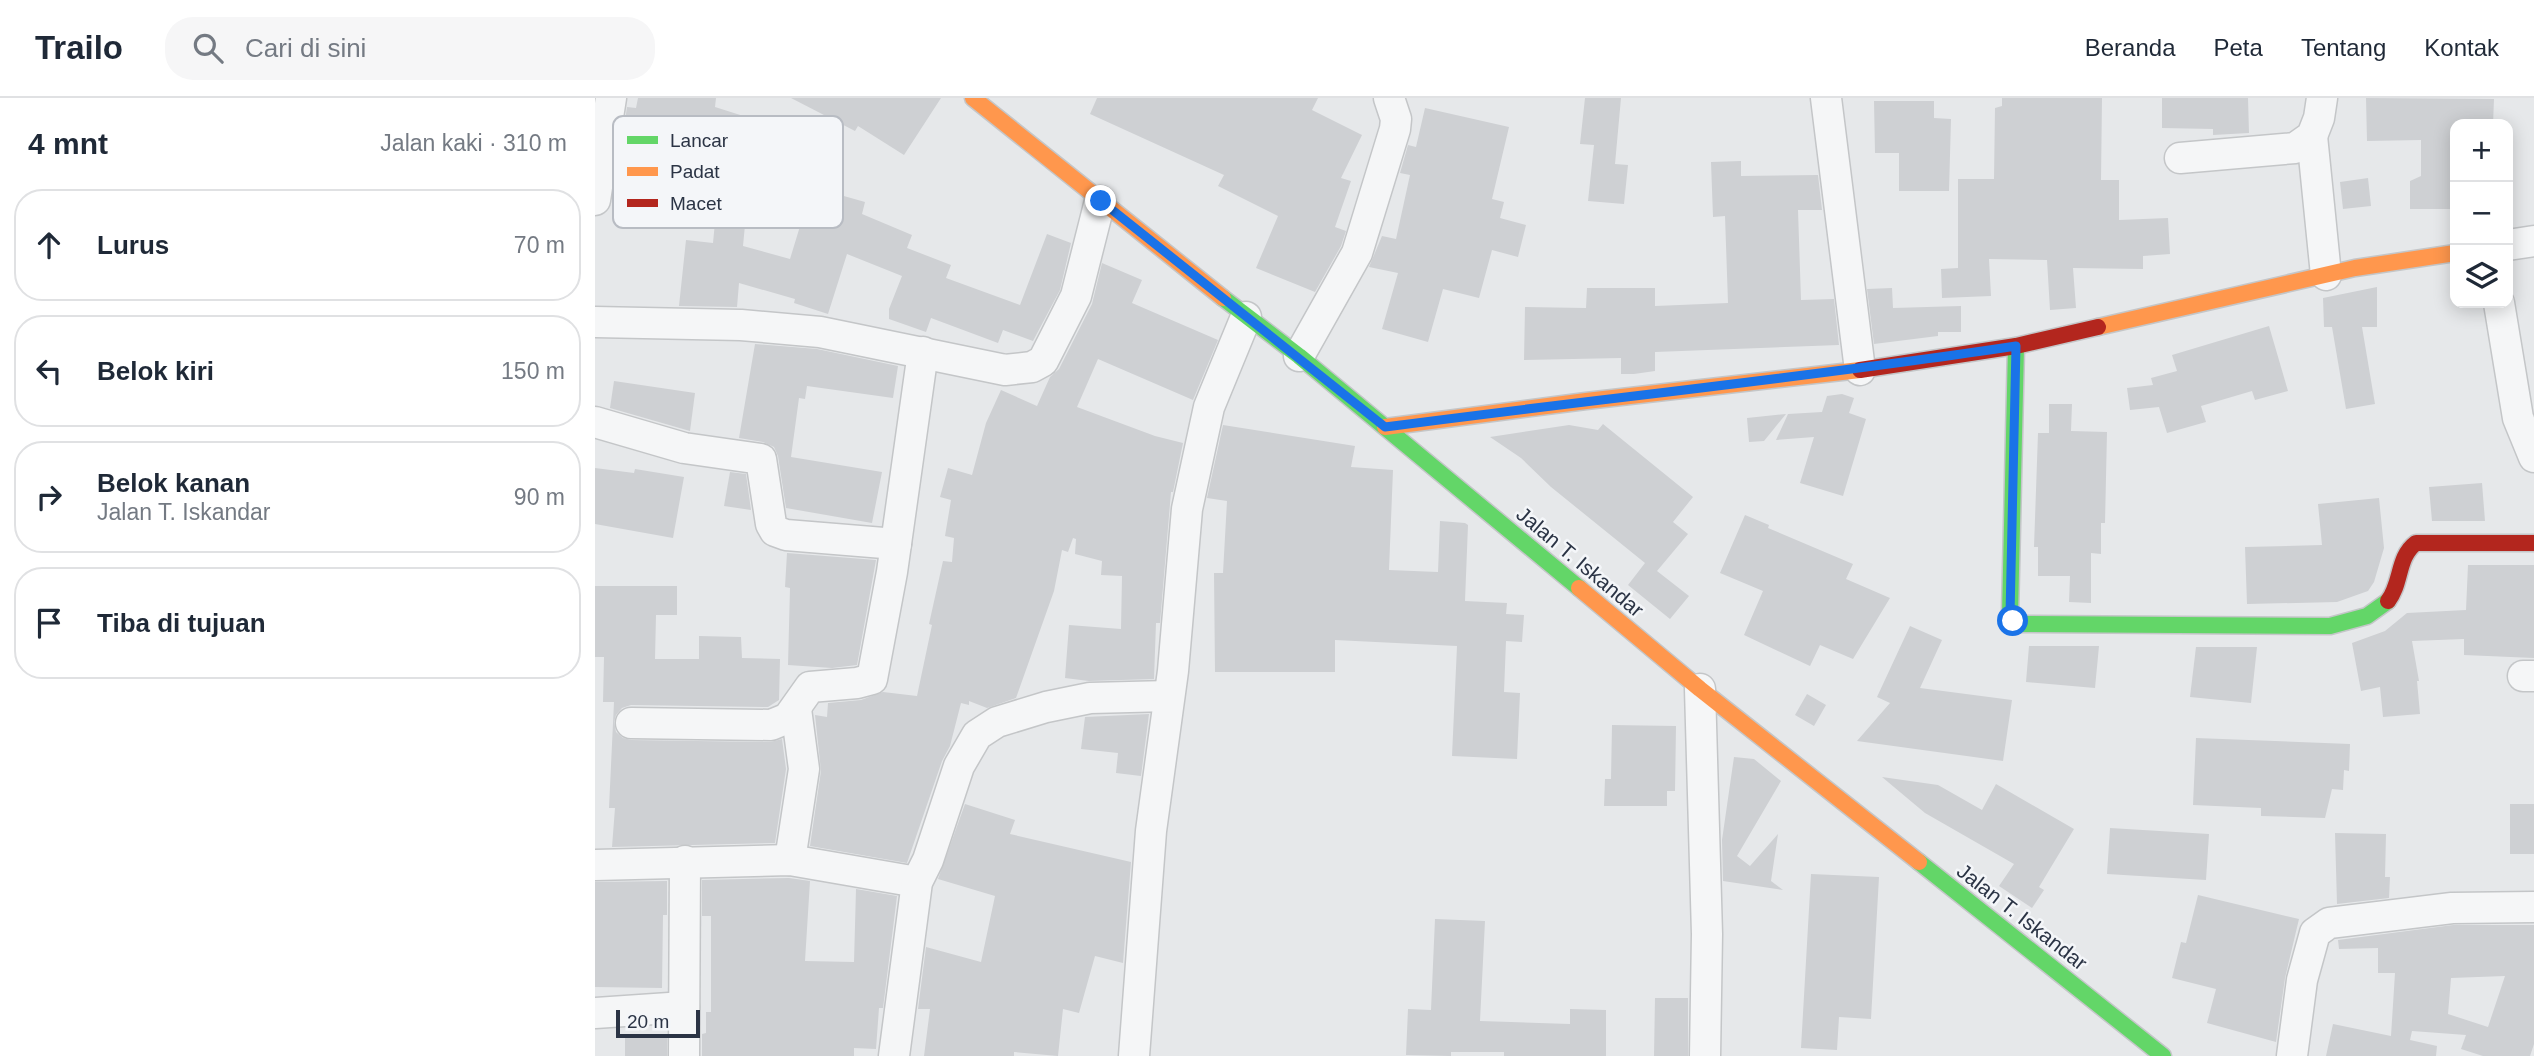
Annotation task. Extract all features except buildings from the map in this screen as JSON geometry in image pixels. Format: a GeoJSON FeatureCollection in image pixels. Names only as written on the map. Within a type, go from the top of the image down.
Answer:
{"type":"FeatureCollection","features":[{"type":"Feature","properties":{"kind":"street"},"geometry":{"type":"LineString","coordinates":[[595,200],[611,98]]}},
{"type":"Feature","properties":{"kind":"street","name":"Jalan T. Iskandar"},"geometry":{"type":"LineString","coordinates":[[973,98],[1246,317],[1299,356],[1700,689],[2163,1056]]}},
{"type":"Feature","properties":{"kind":"street"},"geometry":{"type":"LineString","coordinates":[[1299,356],[1357,253],[1395,129],[1396,119],[1389,98]]}},
{"type":"Feature","properties":{"kind":"street"},"geometry":{"type":"LineString","coordinates":[[1826,98],[1860,370]]}},
{"type":"Feature","properties":{"kind":"street"},"geometry":{"type":"LineString","coordinates":[[2322,98],[2319,118],[2312,136],[2326,275]]}},
{"type":"Feature","properties":{"kind":"street"},"geometry":{"type":"LineString","coordinates":[[2180,158],[2295,148],[2312,136]]}},
{"type":"Feature","properties":{"kind":"street"},"geometry":{"type":"LineString","coordinates":[[595,322],[741,326],[820,332],[1005,370],[1032,367],[1043,361],[1076,296],[1101,201]]}},
{"type":"Feature","properties":{"kind":"street"},"geometry":{"type":"LineString","coordinates":[[2513,244],[2534,241]]}},
{"type":"Feature","properties":{"kind":"street"},"geometry":{"type":"LineString","coordinates":[[1385,427],[1860,370],[2016,346],[2355,268],[2450,254]]}},
{"type":"Feature","properties":{"kind":"street"},"geometry":{"type":"LineString","coordinates":[[2500,308],[2518,418],[2534,457]]}},
{"type":"Feature","properties":{"kind":"street"},"geometry":{"type":"LineString","coordinates":[[1134,1056],[1151,831],[1169,696],[1187,509],[1209,407],[1246,317]]}},
{"type":"Feature","properties":{"kind":"street"},"geometry":{"type":"LineString","coordinates":[[2016,346],[2010,615],[2018,624],[2330,626],[2364,617],[2376,612],[2388,602],[2396,587],[2406,550],[2416,542],[2534,542]]}},
{"type":"Feature","properties":{"kind":"street"},"geometry":{"type":"LineString","coordinates":[[631,723],[771,725],[788,718],[810,687],[872,679],[896,544],[923,352]]}},
{"type":"Feature","properties":{"kind":"street"},"geometry":{"type":"LineString","coordinates":[[595,422],[684,448],[761,459],[771,524],[775,531],[786,535],[896,544]]}},
{"type":"Feature","properties":{"kind":"street"},"geometry":{"type":"LineString","coordinates":[[1700,689],[1707,934],[1705,1056]]}},
{"type":"Feature","properties":{"kind":"street"},"geometry":{"type":"LineString","coordinates":[[894,1056],[916,881],[927,860],[959,766],[977,735],[997,722],[1090,698],[1169,696]]}},
{"type":"Feature","properties":{"kind":"street"},"geometry":{"type":"LineString","coordinates":[[790,860],[804,769],[796,709]]}},
{"type":"Feature","properties":{"kind":"street"},"geometry":{"type":"LineString","coordinates":[[595,865],[790,860],[916,881]]}},
{"type":"Feature","properties":{"kind":"street"},"geometry":{"type":"LineString","coordinates":[[684,1056],[685,861]]}},
{"type":"Feature","properties":{"kind":"street"},"geometry":{"type":"LineString","coordinates":[[2292,1056],[2302,980],[2315,933],[2329,923],[2452,908],[2534,908]]}},
{"type":"Feature","properties":{"kind":"street"},"geometry":{"type":"LineString","coordinates":[[595,1013],[684,1007]]}},
{"type":"Feature","properties":{"kind":"traffic: fast"},"geometry":{"type":"LineString","coordinates":[[1223,298],[1299,356],[1579,588]]}},
{"type":"Feature","properties":{"kind":"traffic: fast"},"geometry":{"type":"LineString","coordinates":[[2016,346],[2010,615],[2018,624],[2330,626],[2367,616],[2388,601]]}},
{"type":"Feature","properties":{"kind":"traffic: fast"},"geometry":{"type":"LineString","coordinates":[[1919,862],[2163,1056]]}},
{"type":"Feature","properties":{"kind":"traffic: slow"},"geometry":{"type":"LineString","coordinates":[[973,98],[1223,298]]}},
{"type":"Feature","properties":{"kind":"traffic: slow"},"geometry":{"type":"LineString","coordinates":[[2098,327],[2355,268],[2450,254]]}},
{"type":"Feature","properties":{"kind":"traffic: slow"},"geometry":{"type":"LineString","coordinates":[[1385,427],[1860,370]]}},
{"type":"Feature","properties":{"kind":"traffic: slow"},"geometry":{"type":"LineString","coordinates":[[1579,588],[1700,689],[1919,862]]}},
{"type":"Feature","properties":{"kind":"traffic: jam"},"geometry":{"type":"LineString","coordinates":[[1860,370],[2016,346],[2098,327]]}},
{"type":"Feature","properties":{"kind":"traffic: jam"},"geometry":{"type":"LineString","coordinates":[[2388,601],[2396,586],[2402,563],[2416,543],[2534,543]]}},
{"type":"Feature","properties":{"kind":"route"},"geometry":{"type":"LineString","coordinates":[[1101,201],[1385,427],[1860,370],[2016,346],[2010,615],[2013,621]]}}]}
